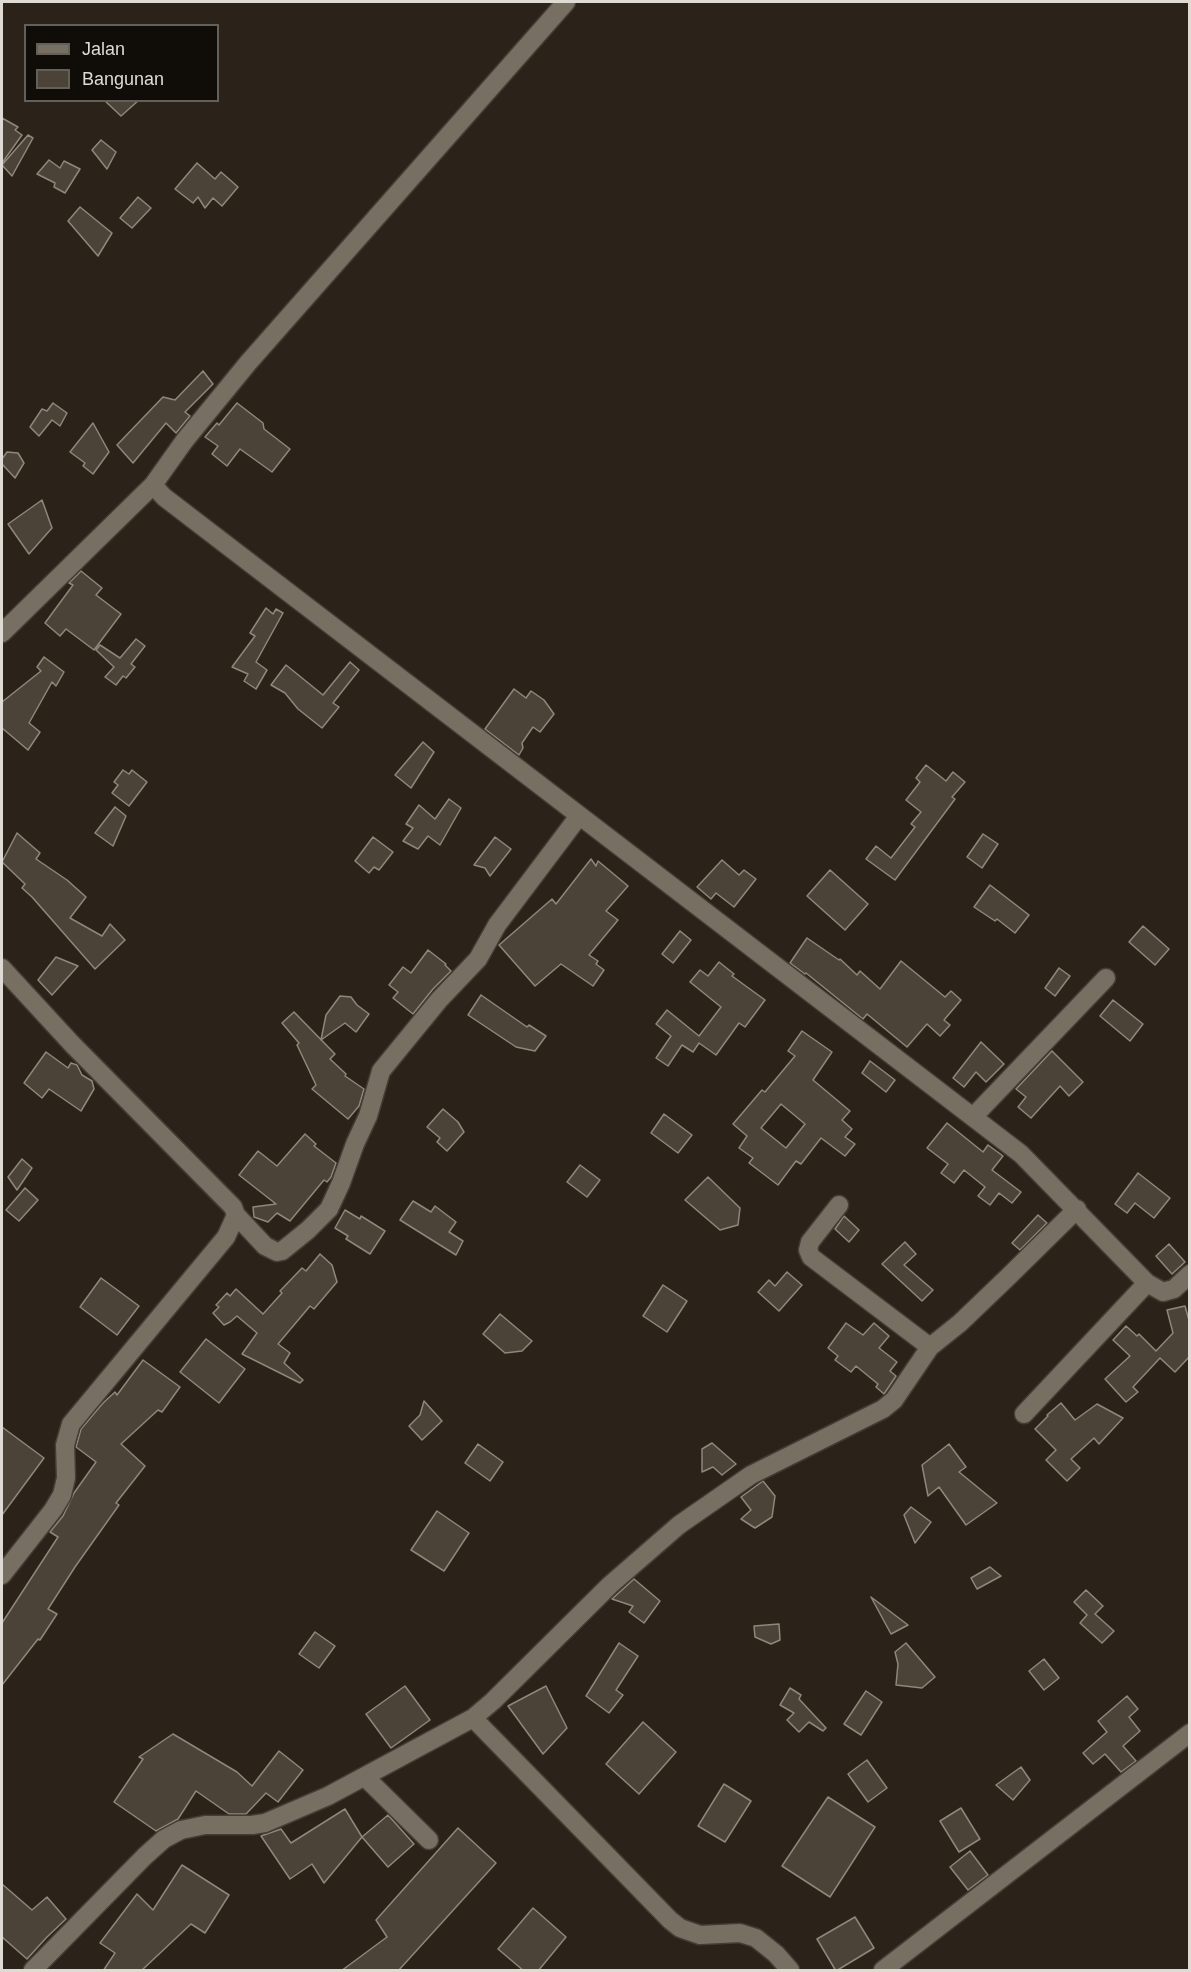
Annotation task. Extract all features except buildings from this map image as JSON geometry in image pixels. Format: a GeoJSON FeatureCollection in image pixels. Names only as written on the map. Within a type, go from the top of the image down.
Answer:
{"type":"FeatureCollection","features":[{"type":"Feature","properties":{"kind":"street"},"geometry":{"type":"LineString","coordinates":[[2,633],[153,485],[185,440],[248,363],[566,2]]}},
{"type":"Feature","properties":{"kind":"street"},"geometry":{"type":"LineString","coordinates":[[153,485],[164,497],[1022,1154],[1147,1282],[1162,1292],[1174,1289],[1190,1274]]}},
{"type":"Feature","properties":{"kind":"street"},"geometry":{"type":"LineString","coordinates":[[2,968],[72,1044],[233,1207],[236,1215],[265,1246],[271,1250],[282,1251],[329,1209],[368,1116],[381,1071],[439,1000],[478,959],[496,925],[579,816]]}},
{"type":"Feature","properties":{"kind":"street"},"geometry":{"type":"LineString","coordinates":[[973,1117],[1106,978]]}},
{"type":"Feature","properties":{"kind":"street"},"geometry":{"type":"LineString","coordinates":[[839,1205],[810,1242],[808,1250],[811,1257],[930,1347]]}},
{"type":"Feature","properties":{"kind":"street"},"geometry":{"type":"LineString","coordinates":[[33,1971],[164,1839],[181,1830],[205,1825],[266,1823],[328,1796],[474,1718],[494,1701],[610,1585],[679,1525],[751,1475],[883,1409],[894,1400],[930,1347],[1000,1285],[1077,1209]]}},
{"type":"Feature","properties":{"kind":"street"},"geometry":{"type":"LineString","coordinates":[[2,1575],[62,1495],[66,1478],[65,1445],[71,1424],[226,1237],[236,1215]]}},
{"type":"Feature","properties":{"kind":"street"},"geometry":{"type":"LineString","coordinates":[[1024,1414],[1147,1282]]}},
{"type":"Feature","properties":{"kind":"street"},"geometry":{"type":"LineString","coordinates":[[474,1718],[680,1928],[700,1935],[740,1933],[750,1935],[776,1954],[790,1971]]}},
{"type":"Feature","properties":{"kind":"street"},"geometry":{"type":"LineString","coordinates":[[883,1971],[1190,1733]]}},
{"type":"Feature","properties":{"kind":"street"},"geometry":{"type":"LineString","coordinates":[[365,1777],[429,1840]]}}]}
